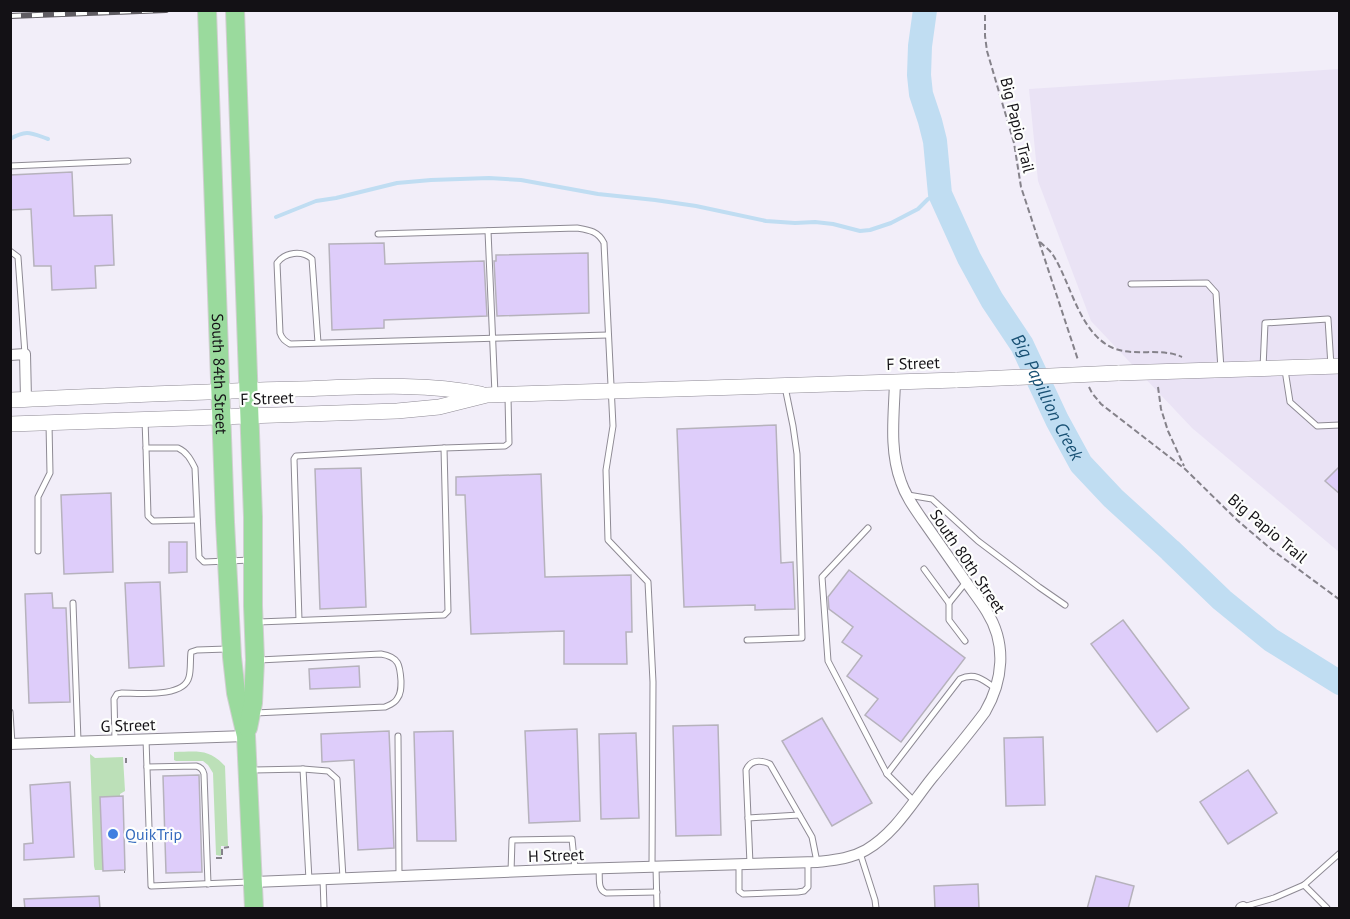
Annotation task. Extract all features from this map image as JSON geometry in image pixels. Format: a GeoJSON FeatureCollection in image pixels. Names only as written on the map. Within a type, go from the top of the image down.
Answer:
{"type":"FeatureCollection","features":[{"type":"Feature","properties":{"kind":"main road","name":"South 84th Street"},"geometry":{"type":"LineString","coordinates":[[207,10],[227,561],[236,693],[246,736],[254,909]]}},
{"type":"Feature","properties":{"kind":"main road","name":"South 84th Street"},"geometry":{"type":"LineString","coordinates":[[235,10],[253,517],[255,660],[253,703],[246,736]]}},
{"type":"Feature","properties":{"kind":"street"},"geometry":{"type":"LineString","coordinates":[[10,354],[25,354],[27,399]]}},
{"type":"Feature","properties":{"kind":"street","name":"F Street"},"geometry":{"type":"LineString","coordinates":[[10,424],[397,411],[439,407],[497,395],[1335,367]]}},
{"type":"Feature","properties":{"kind":"street","name":"South 80th Street"},"geometry":{"type":"LineString","coordinates":[[860,853],[889,832],[985,712],[996,689],[1001,661],[998,638],[987,612],[906,495],[901,482],[895,464],[893,445],[895,382]]}},
{"type":"Feature","properties":{"kind":"street","name":"F Street"},"geometry":{"type":"LineString","coordinates":[[10,400],[412,386],[453,388],[497,395]]}},
{"type":"Feature","properties":{"kind":"street","name":"G Street"},"geometry":{"type":"LineString","coordinates":[[11,744],[246,736]]}},
{"type":"Feature","properties":{"kind":"street","name":"H Street"},"geometry":{"type":"LineString","coordinates":[[253,882],[812,862],[840,860],[860,853]]}},
{"type":"Feature","properties":{"kind":"lane"},"geometry":{"type":"LineString","coordinates":[[10,166],[129,161]]}},
{"type":"Feature","properties":{"kind":"lane"},"geometry":{"type":"LineString","coordinates":[[378,234],[577,228],[593,231],[601,237],[604,243],[613,426],[606,470],[608,540],[648,582],[653,682],[654,867],[657,909]]}},
{"type":"Feature","properties":{"kind":"lane"},"geometry":{"type":"LineString","coordinates":[[299,620],[294,459],[296,456],[505,446],[508,443],[497,395],[492,337],[488,231]]}},
{"type":"Feature","properties":{"kind":"lane"},"geometry":{"type":"LineString","coordinates":[[10,251],[18,257],[25,354]]}},
{"type":"Feature","properties":{"kind":"lane"},"geometry":{"type":"LineString","coordinates":[[318,343],[312,259],[304,254],[286,255],[277,262],[280,333],[282,338],[290,344],[608,335]]}},
{"type":"Feature","properties":{"kind":"lane"},"geometry":{"type":"LineString","coordinates":[[1131,284],[1207,283],[1216,293],[1221,371]]}},
{"type":"Feature","properties":{"kind":"lane"},"geometry":{"type":"LineString","coordinates":[[1263,370],[1265,323],[1329,319],[1335,367]]}},
{"type":"Feature","properties":{"kind":"lane"},"geometry":{"type":"LineString","coordinates":[[1285,369],[1290,402],[1317,426],[1340,425]]}},
{"type":"Feature","properties":{"kind":"lane"},"geometry":{"type":"LineString","coordinates":[[747,640],[802,638],[797,454],[785,385]]}},
{"type":"Feature","properties":{"kind":"lane"},"geometry":{"type":"LineString","coordinates":[[144,420],[148,516],[153,521],[197,520]]}},
{"type":"Feature","properties":{"kind":"lane"},"geometry":{"type":"LineString","coordinates":[[38,551],[38,497],[50,473],[49,423]]}},
{"type":"Feature","properties":{"kind":"lane"},"geometry":{"type":"LineString","coordinates":[[146,448],[183,450],[195,468],[199,557],[204,562],[252,560]]}},
{"type":"Feature","properties":{"kind":"lane"},"geometry":{"type":"LineString","coordinates":[[253,622],[444,615],[448,611],[444,448]]}},
{"type":"Feature","properties":{"kind":"lane"},"geometry":{"type":"LineString","coordinates":[[906,495],[932,499],[978,541],[1065,605]]}},
{"type":"Feature","properties":{"kind":"lane"},"geometry":{"type":"LineString","coordinates":[[868,528],[822,577],[828,662],[887,774],[914,801]]}},
{"type":"Feature","properties":{"kind":"lane"},"geometry":{"type":"LineString","coordinates":[[924,569],[949,603],[949,620],[965,641]]}},
{"type":"Feature","properties":{"kind":"lane"},"geometry":{"type":"LineString","coordinates":[[949,603],[966,582]]}},
{"type":"Feature","properties":{"kind":"lane"},"geometry":{"type":"LineString","coordinates":[[73,603],[78,741]]}},
{"type":"Feature","properties":{"kind":"lane"},"geometry":{"type":"LineString","coordinates":[[115,740],[114,699],[117,694],[173,691],[189,678],[191,652],[232,650]]}},
{"type":"Feature","properties":{"kind":"lane"},"geometry":{"type":"LineString","coordinates":[[251,713],[385,707],[393,704],[401,690],[400,667],[388,655],[255,660]]}},
{"type":"Feature","properties":{"kind":"lane"},"geometry":{"type":"LineString","coordinates":[[887,774],[960,679],[968,676],[980,678],[996,689]]}},
{"type":"Feature","properties":{"kind":"lane"},"geometry":{"type":"LineString","coordinates":[[10,712],[11,744]]}},
{"type":"Feature","properties":{"kind":"lane"},"geometry":{"type":"LineString","coordinates":[[398,736],[399,876]]}},
{"type":"Feature","properties":{"kind":"lane"},"geometry":{"type":"LineString","coordinates":[[146,739],[151,886],[253,882]]}},
{"type":"Feature","properties":{"kind":"lane"},"geometry":{"type":"LineString","coordinates":[[755,761],[770,764],[799,815],[812,837],[812,862],[808,887],[798,892],[743,894],[739,891],[748,818],[746,770],[748,765],[755,761]]}},
{"type":"Feature","properties":{"kind":"lane"},"geometry":{"type":"LineString","coordinates":[[147,767],[196,766],[203,771],[208,884]]}},
{"type":"Feature","properties":{"kind":"lane"},"geometry":{"type":"LineString","coordinates":[[303,769],[309,880]]}},
{"type":"Feature","properties":{"kind":"lane"},"geometry":{"type":"LineString","coordinates":[[248,770],[328,771],[337,779],[343,878]]}},
{"type":"Feature","properties":{"kind":"lane"},"geometry":{"type":"LineString","coordinates":[[748,818],[799,815]]}},
{"type":"Feature","properties":{"kind":"lane"},"geometry":{"type":"LineString","coordinates":[[511,872],[512,840],[572,838],[575,869]]}},
{"type":"Feature","properties":{"kind":"lane"},"geometry":{"type":"LineString","coordinates":[[860,853],[876,909]]}},
{"type":"Feature","properties":{"kind":"lane"},"geometry":{"type":"LineString","coordinates":[[1242,908],[1304,885],[1340,853]]}},
{"type":"Feature","properties":{"kind":"lane"},"geometry":{"type":"LineString","coordinates":[[599,869],[600,889],[603,892],[657,892]]}},
{"type":"Feature","properties":{"kind":"lane"},"geometry":{"type":"LineString","coordinates":[[323,879],[324,909]]}},
{"type":"Feature","properties":{"kind":"lane"},"geometry":{"type":"LineString","coordinates":[[1304,885],[1327,909]]}},
{"type":"Feature","properties":{"kind":"path","name":"Big Papio Trail"},"geometry":{"type":"LineString","coordinates":[[986,15],[987,51],[1014,143],[1021,187],[1038,240],[1053,254],[1084,320],[1094,334],[1112,347],[1131,352],[1164,353],[1184,358]]}},
{"type":"Feature","properties":{"kind":"path","name":"Big Papio Trail"},"geometry":{"type":"LineString","coordinates":[[1158,384],[1161,409],[1185,469],[1254,535],[1340,600]]}},
{"type":"Feature","properties":{"kind":"path"},"geometry":{"type":"LineString","coordinates":[[216,858],[222,858],[222,848],[229,847]]}},
{"type":"Feature","properties":{"kind":"shaded area"},"geometry":{"type":"Polygon","coordinates":[[[1339,69],[1339,552],[1192,428],[1091,321],[1038,181],[1029,89],[1339,69]]]}},
{"type":"Feature","properties":{"kind":"green space"},"geometry":{"type":"Polygon","coordinates":[[[174,752],[207,754],[225,766],[228,846],[221,846],[221,856],[216,855],[213,773],[203,761],[174,760],[174,752]]]}},
{"type":"Feature","properties":{"kind":"green space"},"geometry":{"type":"Polygon","coordinates":[[[90,754],[95,758],[123,757],[125,791],[120,796],[100,797],[103,870],[95,870],[94,866],[90,754]]]}},
{"type":"Feature","properties":{"kind":"building"},"geometry":{"type":"Polygon","coordinates":[[[72,172],[74,216],[112,215],[114,265],[95,266],[96,288],[52,290],[51,266],[34,266],[31,209],[10,210],[10,175],[72,172]]]}},
{"type":"Feature","properties":{"kind":"building"},"geometry":{"type":"Polygon","coordinates":[[[384,243],[385,264],[484,261],[487,316],[384,320],[384,328],[332,330],[329,244],[384,243]]]}},
{"type":"Feature","properties":{"kind":"building"},"geometry":{"type":"Polygon","coordinates":[[[588,253],[589,313],[497,316],[494,261],[496,261],[496,255],[588,253]]]}},
{"type":"Feature","properties":{"kind":"building"},"geometry":{"type":"Polygon","coordinates":[[[776,425],[781,563],[793,562],[795,609],[755,610],[755,605],[684,607],[677,429],[776,425]]]}},
{"type":"Feature","properties":{"kind":"building"},"geometry":{"type":"Polygon","coordinates":[[[1340,466],[1340,494],[1325,481],[1340,466]]]}},
{"type":"Feature","properties":{"kind":"building"},"geometry":{"type":"Polygon","coordinates":[[[361,468],[366,607],[320,609],[315,469],[361,468]]]}},
{"type":"Feature","properties":{"kind":"building"},"geometry":{"type":"Polygon","coordinates":[[[541,474],[545,577],[631,575],[632,632],[626,632],[627,664],[564,664],[564,631],[471,634],[465,495],[456,495],[456,477],[541,474]]]}},
{"type":"Feature","properties":{"kind":"building"},"geometry":{"type":"Polygon","coordinates":[[[111,493],[113,572],[64,574],[61,495],[111,493]]]}},
{"type":"Feature","properties":{"kind":"building"},"geometry":{"type":"Polygon","coordinates":[[[169,542],[187,542],[187,572],[169,573],[169,542]]]}},
{"type":"Feature","properties":{"kind":"building"},"geometry":{"type":"Polygon","coordinates":[[[849,570],[965,658],[901,742],[865,715],[878,699],[847,676],[862,656],[842,642],[853,627],[829,609],[828,597],[849,570]]]}},
{"type":"Feature","properties":{"kind":"building"},"geometry":{"type":"Polygon","coordinates":[[[160,582],[164,666],[129,668],[125,583],[160,582]]]}},
{"type":"Feature","properties":{"kind":"building"},"geometry":{"type":"Polygon","coordinates":[[[52,593],[53,608],[66,608],[70,702],[29,703],[25,594],[52,593]]]}},
{"type":"Feature","properties":{"kind":"building"},"geometry":{"type":"Polygon","coordinates":[[[1123,620],[1189,708],[1157,732],[1091,644],[1123,620]]]}},
{"type":"Feature","properties":{"kind":"building"},"geometry":{"type":"Polygon","coordinates":[[[359,666],[360,687],[310,689],[309,669],[359,666]]]}},
{"type":"Feature","properties":{"kind":"building"},"geometry":{"type":"Polygon","coordinates":[[[822,718],[872,803],[832,826],[782,741],[822,718]]]}},
{"type":"Feature","properties":{"kind":"building"},"geometry":{"type":"Polygon","coordinates":[[[718,725],[721,835],[676,836],[673,726],[718,725]]]}},
{"type":"Feature","properties":{"kind":"building"},"geometry":{"type":"Polygon","coordinates":[[[577,729],[580,821],[529,823],[525,731],[577,729]]]}},
{"type":"Feature","properties":{"kind":"building"},"geometry":{"type":"Polygon","coordinates":[[[389,731],[394,848],[358,850],[354,760],[322,762],[321,734],[389,731]]]}},
{"type":"Feature","properties":{"kind":"building"},"geometry":{"type":"Polygon","coordinates":[[[453,731],[456,841],[417,841],[414,732],[453,731]]]}},
{"type":"Feature","properties":{"kind":"building"},"geometry":{"type":"Polygon","coordinates":[[[636,733],[639,818],[601,819],[599,734],[636,733]]]}},
{"type":"Feature","properties":{"kind":"building"},"geometry":{"type":"Polygon","coordinates":[[[1043,737],[1045,805],[1006,806],[1004,738],[1043,737]]]}},
{"type":"Feature","properties":{"kind":"building"},"geometry":{"type":"Polygon","coordinates":[[[1248,770],[1277,813],[1228,844],[1200,802],[1248,770]]]}},
{"type":"Feature","properties":{"kind":"building","name":"QuikTrip"},"geometry":{"type":"Polygon","coordinates":[[[199,775],[202,872],[166,873],[163,776],[199,775]]]}},
{"type":"Feature","properties":{"kind":"building"},"geometry":{"type":"Polygon","coordinates":[[[70,782],[74,857],[24,860],[24,844],[33,843],[30,785],[70,782]]]}},
{"type":"Feature","properties":{"kind":"building","name":"QuikTrip"},"geometry":{"type":"Polygon","coordinates":[[[123,796],[125,870],[103,871],[100,797],[123,796]]]}},
{"type":"Feature","properties":{"kind":"building"},"geometry":{"type":"Polygon","coordinates":[[[1096,876],[1134,886],[1128,909],[1087,909],[1096,876]]]}},
{"type":"Feature","properties":{"kind":"building"},"geometry":{"type":"Polygon","coordinates":[[[978,884],[979,909],[935,909],[934,886],[978,884]]]}},
{"type":"Feature","properties":{"kind":"building"},"geometry":{"type":"Polygon","coordinates":[[[99,896],[100,909],[25,909],[24,899],[99,896]]]}},
{"type":"Feature","properties":{"kind":"waterway","name":"Big Papillion Creek"},"geometry":{"type":"LineString","coordinates":[[925,10],[919,75],[921,94],[935,141],[940,194],[969,258],[992,300],[1022,345],[1057,420],[1081,464],[1113,498],[1222,600],[1271,640],[1340,683]]}},
{"type":"Feature","properties":{"kind":"waterway"},"geometry":{"type":"LineString","coordinates":[[10,139],[29,133],[48,139]]}},
{"type":"Feature","properties":{"kind":"waterway"},"geometry":{"type":"LineString","coordinates":[[276,217],[316,201],[397,183],[489,178],[521,180],[598,194],[696,206],[766,221],[815,222],[860,231],[891,223],[918,209],[928,199],[940,194]]}},
{"type":"Feature","properties":{"kind":"railway"},"geometry":{"type":"LineString","coordinates":[[10,16],[166,10]]}},
{"type":"Feature","properties":{"kind":"place","name":"QuikTrip"},"geometry":{"type":"Point","coordinates":[113,834]}}]}
